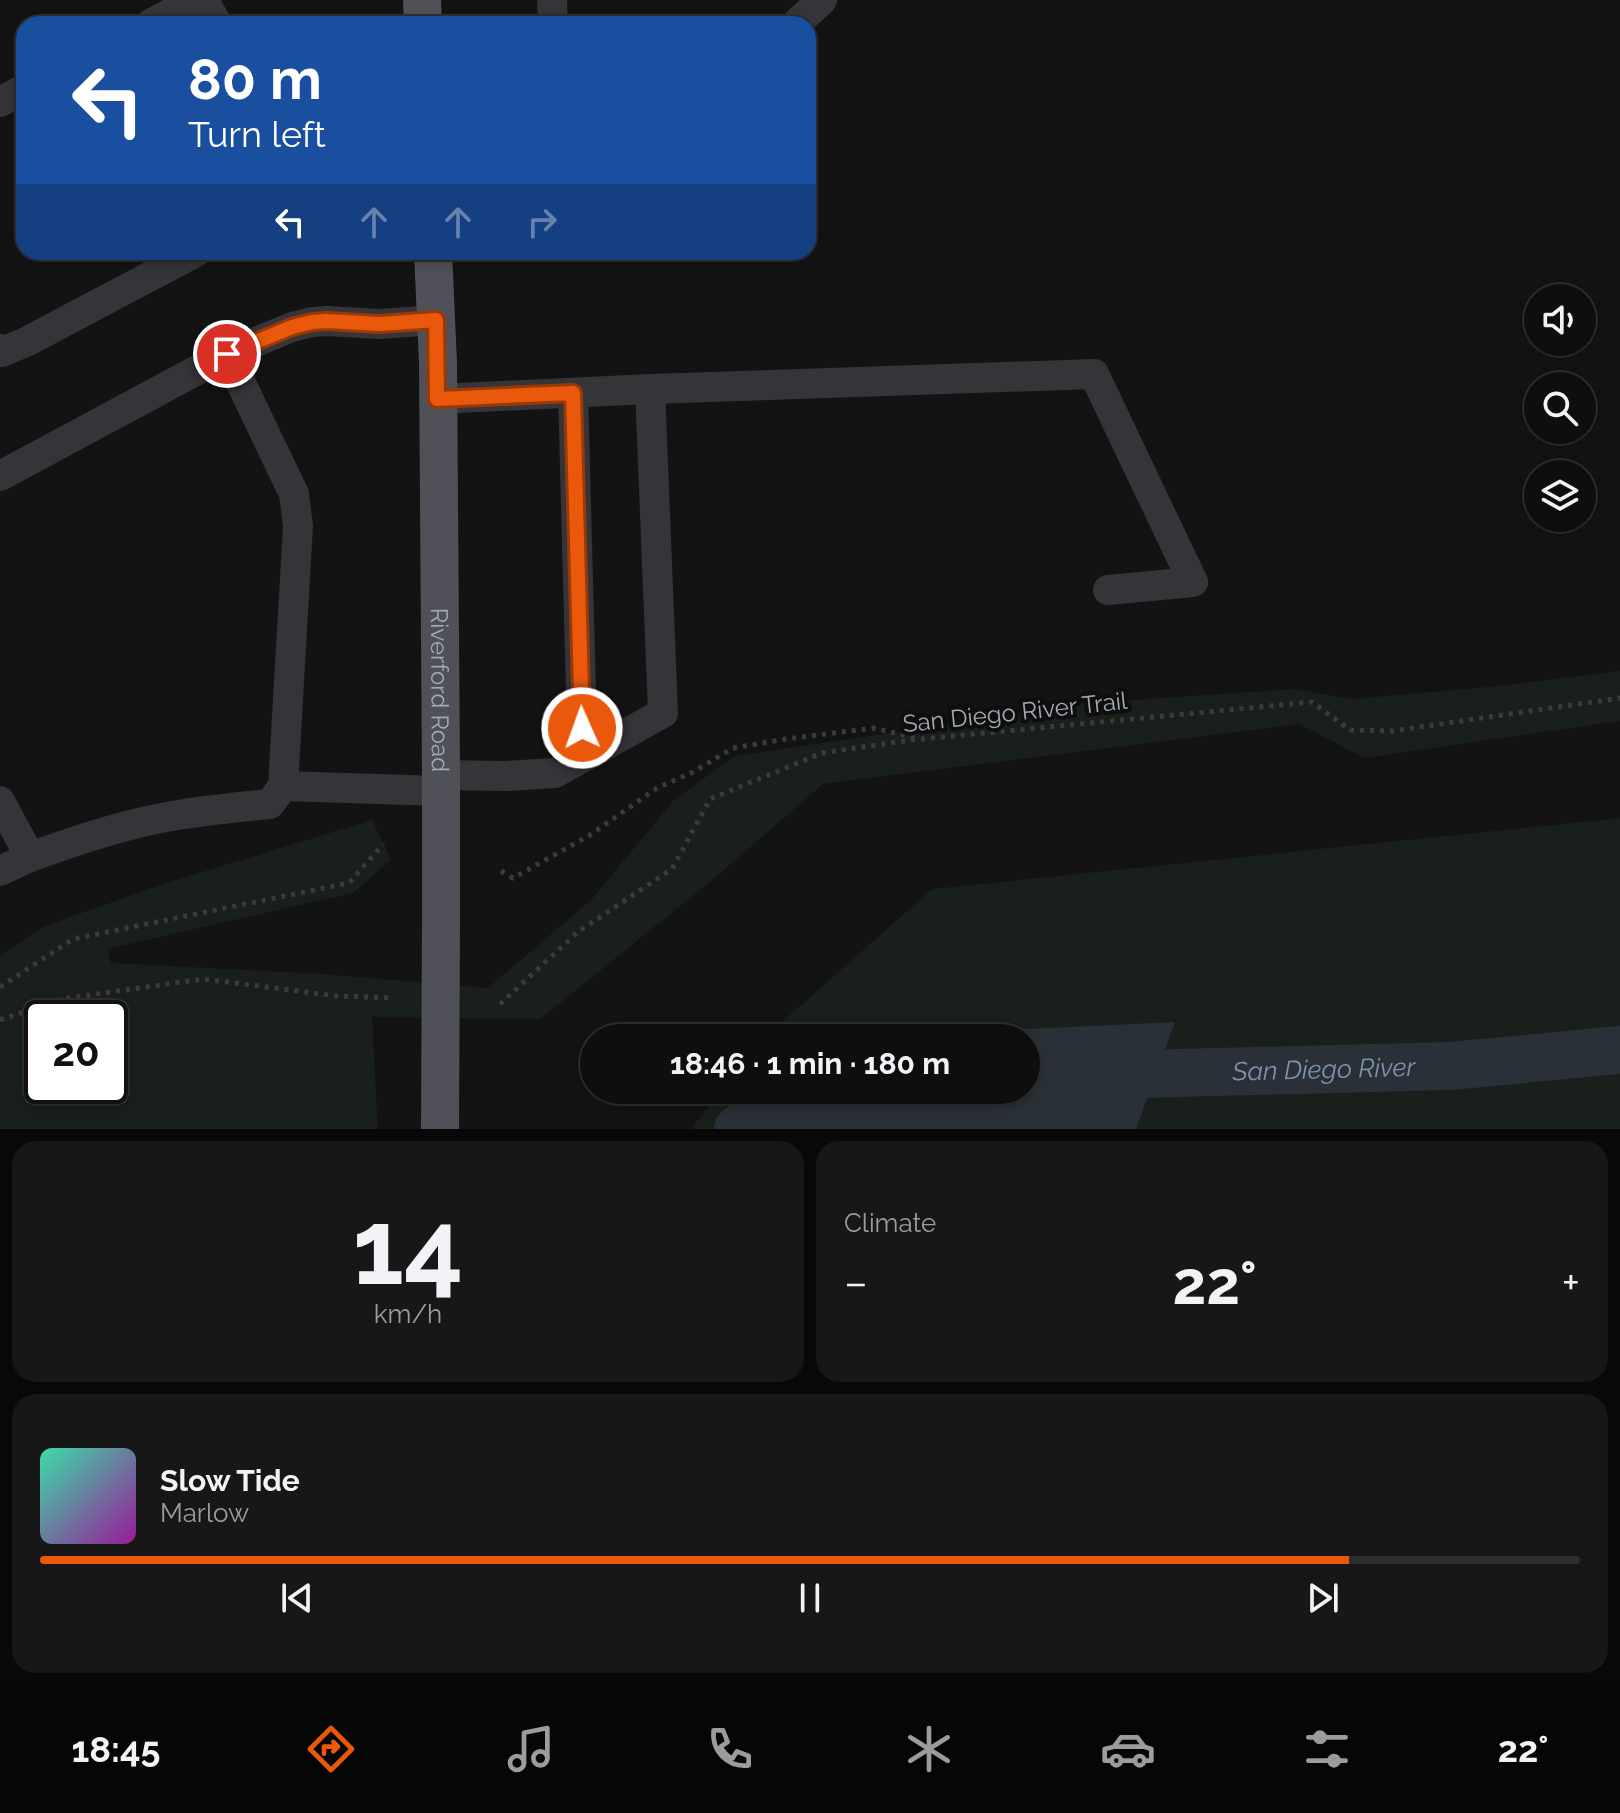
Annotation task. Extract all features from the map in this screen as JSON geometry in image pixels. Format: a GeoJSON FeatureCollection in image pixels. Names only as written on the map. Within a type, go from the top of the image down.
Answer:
{"type":"FeatureCollection","features":[{"type":"Feature","properties":{"kind":"main road","name":"Riverford Road"},"geometry":{"type":"LineString","coordinates":[[433,260],[441,783],[440,1129]]}},
{"type":"Feature","properties":{"kind":"lane"},"geometry":{"type":"LineString","coordinates":[[165,16],[196,0]]}},
{"type":"Feature","properties":{"kind":"lane"},"geometry":{"type":"LineString","coordinates":[[805,16],[822,0]]}},
{"type":"Feature","properties":{"kind":"lane"},"geometry":{"type":"LineString","coordinates":[[0,349],[2,352],[26,342],[181,260]]}},
{"type":"Feature","properties":{"kind":"lane"},"geometry":{"type":"LineString","coordinates":[[0,476],[227,354],[292,327],[327,321],[379,324],[436,320]]}},
{"type":"Feature","properties":{"kind":"lane"},"geometry":{"type":"LineString","coordinates":[[0,871],[30,857],[134,824],[176,815],[270,804],[283,786],[297,507],[294,494],[227,354]]}},
{"type":"Feature","properties":{"kind":"lane"},"geometry":{"type":"LineString","coordinates":[[437,399],[1094,374],[1193,582],[1108,590]]}},
{"type":"Feature","properties":{"kind":"lane"},"geometry":{"type":"LineString","coordinates":[[283,786],[441,783],[555,773],[663,713],[650,389]]}},
{"type":"Feature","properties":{"kind":"lane"},"geometry":{"type":"LineString","coordinates":[[573,393],[582,728],[596,750]]}},
{"type":"Feature","properties":{"kind":"lane"},"geometry":{"type":"LineString","coordinates":[[0,801],[30,857]]}},
{"type":"Feature","properties":{"kind":"path","name":"San Diego River Trail"},"geometry":{"type":"LineString","coordinates":[[500,1004],[579,931],[672,869],[710,799],[822,753],[921,739],[1312,702],[1350,730],[1392,731],[1620,698]]}},
{"type":"Feature","properties":{"kind":"path"},"geometry":{"type":"LineString","coordinates":[[501,871],[513,878],[590,835],[657,788],[693,772],[733,748],[873,728],[921,739]]}},
{"type":"Feature","properties":{"kind":"path"},"geometry":{"type":"LineString","coordinates":[[0,987],[73,939],[349,883],[383,844]]}},
{"type":"Feature","properties":{"kind":"path"},"geometry":{"type":"LineString","coordinates":[[0,1020],[62,999],[203,979],[337,996],[394,998]]}},
{"type":"Feature","properties":{"kind":"shaded area"},"geometry":{"type":"Polygon","coordinates":[[[1620,671],[1620,721],[1364,758],[1299,724],[823,784],[710,882],[540,1019],[372,1017],[378,1129],[0,1129],[0,955],[45,926],[163,884],[372,820],[391,860],[353,893],[107,949],[111,963],[323,974],[488,988],[591,900],[675,799],[735,756],[1089,703],[1295,689],[1352,699],[1620,671]]]}},
{"type":"Feature","properties":{"kind":"shaded area"},"geometry":{"type":"Polygon","coordinates":[[[1620,818],[1620,1129],[691,1129],[711,1104],[1040,1104],[1040,1024],[780,1024],[932,889],[1620,818]]]}},
{"type":"Feature","properties":{"kind":"shaded area"},"geometry":{"type":"Polygon","coordinates":[[[1175,1022],[1136,1129],[776,1129],[781,1120],[802,1104],[1040,1104],[1040,1028],[1175,1022]]]}},
{"type":"Feature","properties":{"kind":"waterway","name":"San Diego River"},"geometry":{"type":"LineString","coordinates":[[1040,1077],[1449,1066],[1620,1050]]}},
{"type":"Feature","properties":{"kind":"waterway","name":"San Diego River"},"geometry":{"type":"LineString","coordinates":[[738,1129],[854,1104]]}},
{"type":"Feature","properties":{"kind":"route"},"geometry":{"type":"LineString","coordinates":[[227,354],[312,322],[379,324],[436,320],[437,399],[573,393],[582,728]]}}]}
